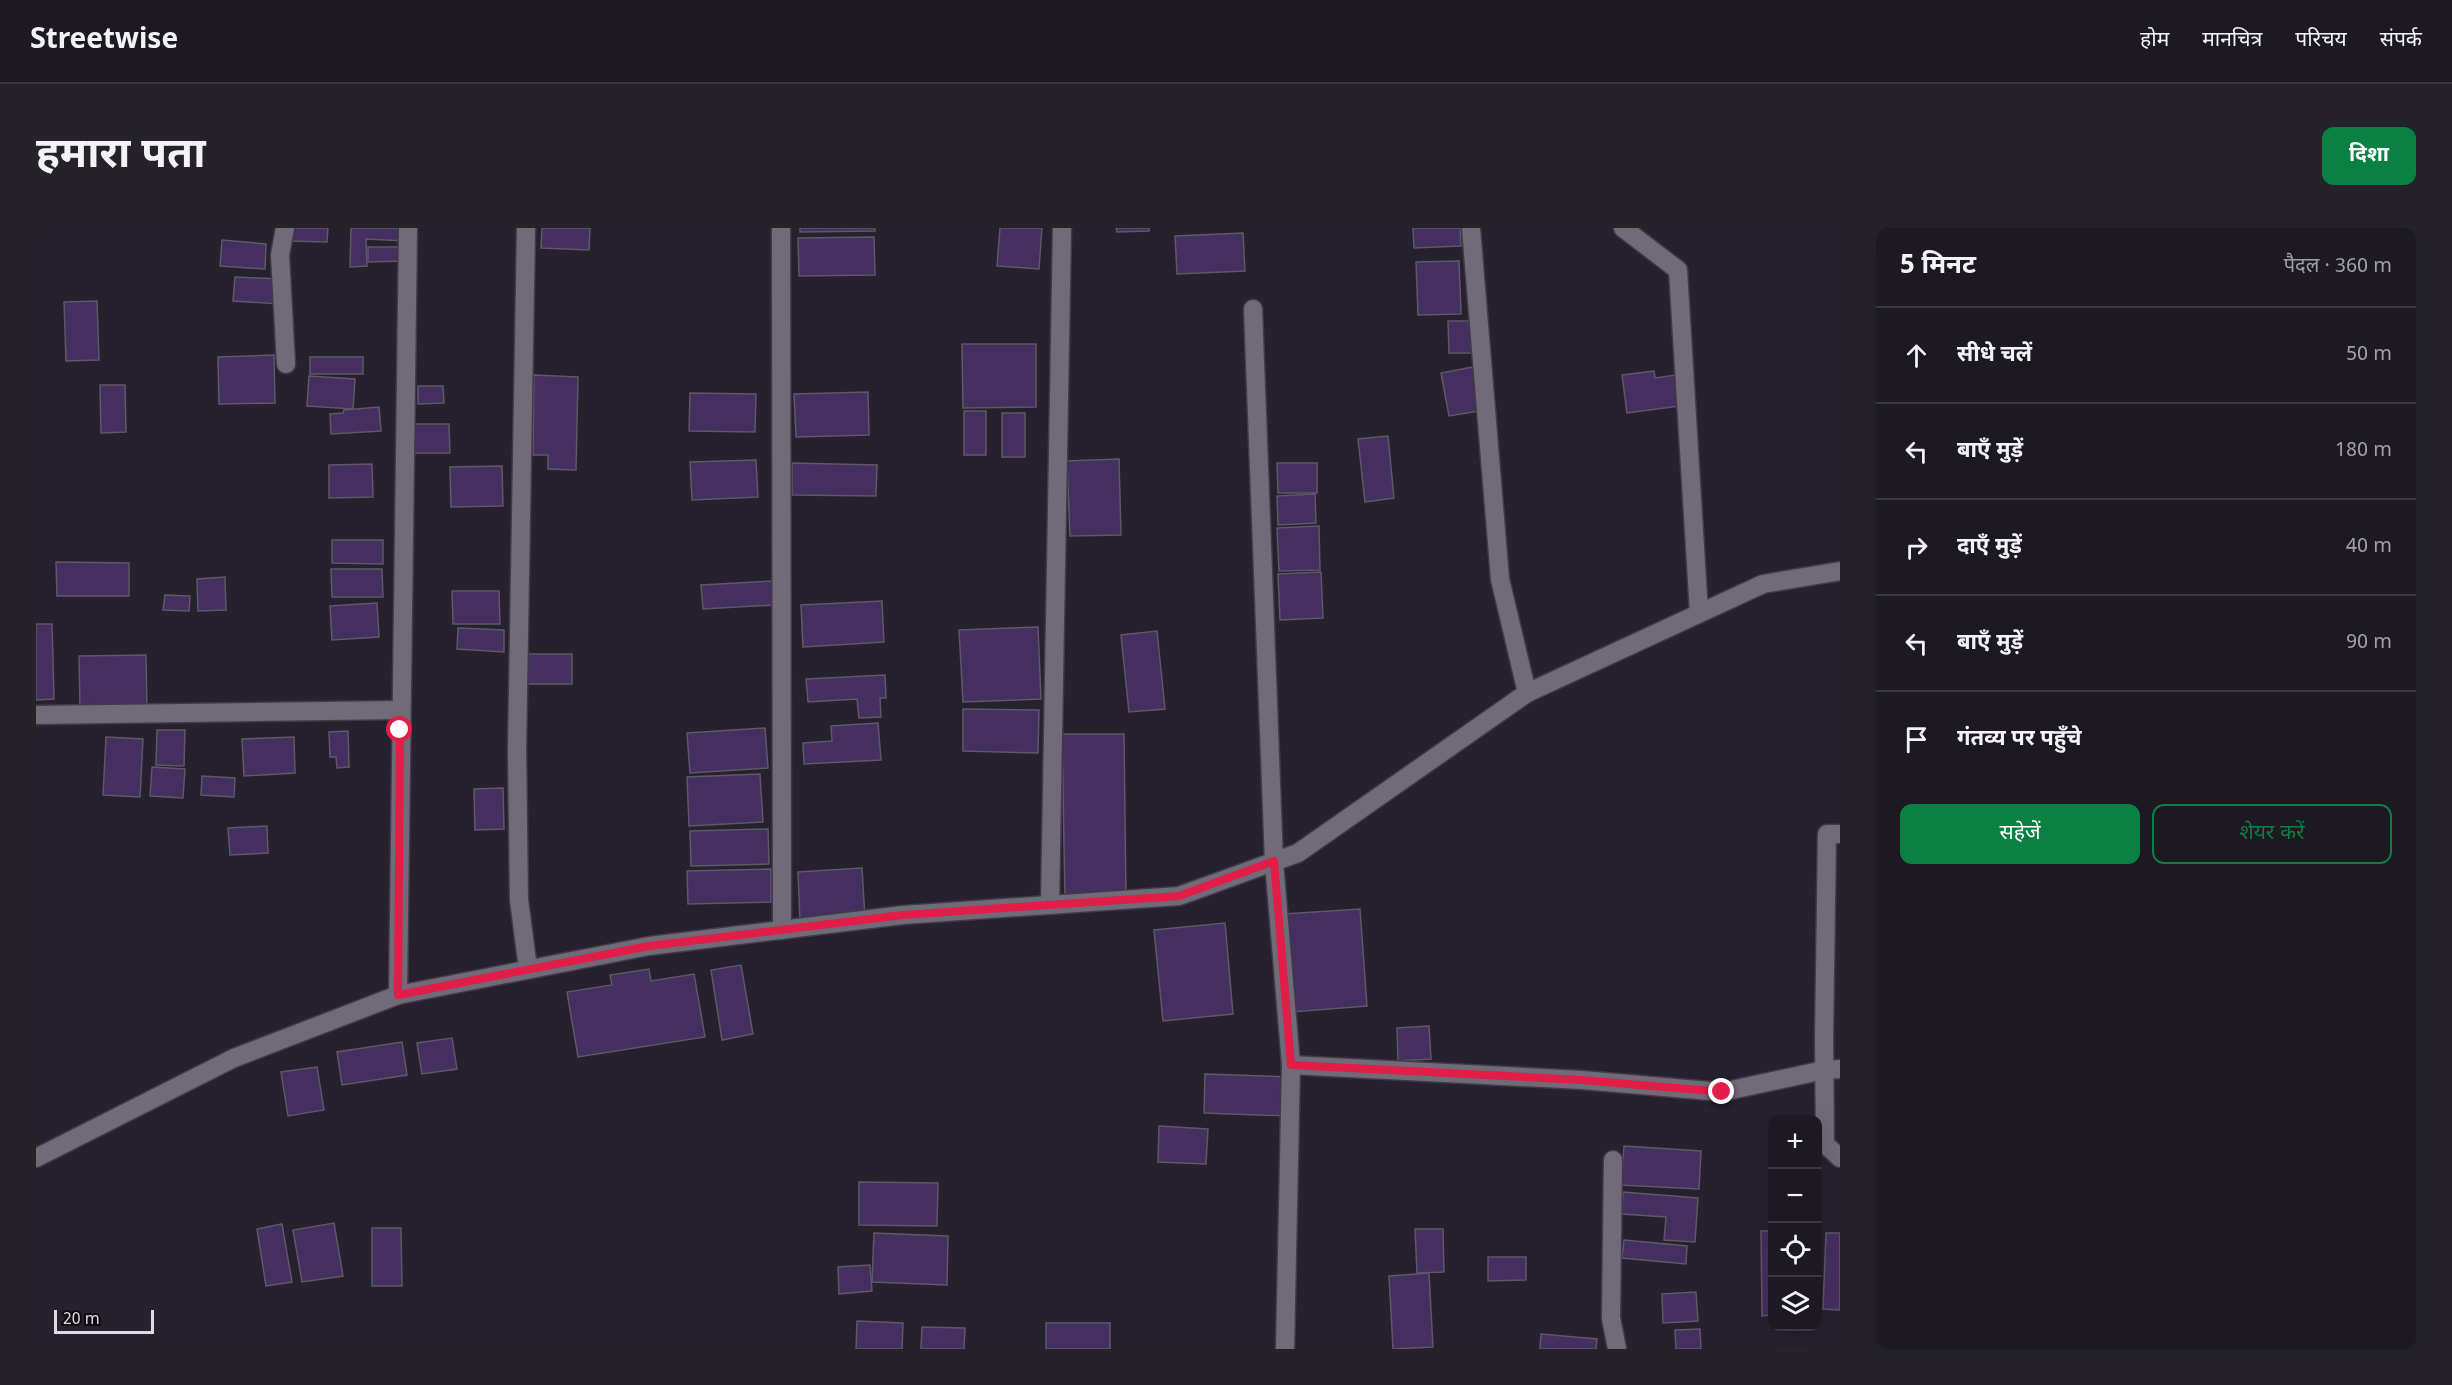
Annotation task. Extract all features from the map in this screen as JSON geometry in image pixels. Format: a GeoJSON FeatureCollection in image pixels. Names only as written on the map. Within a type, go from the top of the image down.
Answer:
{"type":"FeatureCollection","features":[{"type":"Feature","properties":{"kind":"street"},"geometry":{"type":"LineString","coordinates":[[285,228],[280,255],[286,364]]}},
{"type":"Feature","properties":{"kind":"street"},"geometry":{"type":"LineString","coordinates":[[398,995],[408,228]]}},
{"type":"Feature","properties":{"kind":"street"},"geometry":{"type":"LineString","coordinates":[[526,228],[517,749],[519,900],[528,969]]}},
{"type":"Feature","properties":{"kind":"street"},"geometry":{"type":"LineString","coordinates":[[781,228],[782,930]]}},
{"type":"Feature","properties":{"kind":"street"},"geometry":{"type":"LineString","coordinates":[[1050,905],[1062,228]]}},
{"type":"Feature","properties":{"kind":"street"},"geometry":{"type":"LineString","coordinates":[[1471,228],[1500,579],[1527,693]]}},
{"type":"Feature","properties":{"kind":"street"},"geometry":{"type":"LineString","coordinates":[[1623,228],[1678,270],[1699,614]]}},
{"type":"Feature","properties":{"kind":"street"},"geometry":{"type":"LineString","coordinates":[[1253,309],[1274,861],[1291,1065],[1286,1349]]}},
{"type":"Feature","properties":{"kind":"street"},"geometry":{"type":"LineString","coordinates":[[36,1158],[234,1058],[398,995],[649,946],[903,915],[1179,896],[1298,853],[1527,693],[1763,584],[1840,571]]}},
{"type":"Feature","properties":{"kind":"street"},"geometry":{"type":"LineString","coordinates":[[36,715],[400,710]]}},
{"type":"Feature","properties":{"kind":"street"},"geometry":{"type":"LineString","coordinates":[[1840,834],[1827,834],[1832,1069],[1825,1144],[1840,1158]]}},
{"type":"Feature","properties":{"kind":"street"},"geometry":{"type":"LineString","coordinates":[[1291,1065],[1582,1080],[1722,1092],[1832,1069]]}},
{"type":"Feature","properties":{"kind":"street"},"geometry":{"type":"LineString","coordinates":[[1613,1160],[1611,1318],[1617,1349]]}},
{"type":"Feature","properties":{"kind":"building"},"geometry":{"type":"Polygon","coordinates":[[[290,228],[328,228],[327,242],[289,241],[290,228]]]}},
{"type":"Feature","properties":{"kind":"building"},"geometry":{"type":"Polygon","coordinates":[[[351,228],[406,228],[405,241],[366,239],[367,266],[350,267],[351,228]]]}},
{"type":"Feature","properties":{"kind":"building"},"geometry":{"type":"Polygon","coordinates":[[[542,228],[590,228],[589,250],[541,248],[542,228]]]}},
{"type":"Feature","properties":{"kind":"building"},"geometry":{"type":"Polygon","coordinates":[[[800,228],[875,228],[875,231],[800,232],[800,228]]]}},
{"type":"Feature","properties":{"kind":"building"},"geometry":{"type":"Polygon","coordinates":[[[1000,228],[1042,228],[1039,269],[997,266],[1000,228]]]}},
{"type":"Feature","properties":{"kind":"building"},"geometry":{"type":"Polygon","coordinates":[[[1116,228],[1149,228],[1149,231],[1117,232],[1116,228]]]}},
{"type":"Feature","properties":{"kind":"building"},"geometry":{"type":"Polygon","coordinates":[[[1413,228],[1460,228],[1461,246],[1414,248],[1413,228]]]}},
{"type":"Feature","properties":{"kind":"building"},"geometry":{"type":"Polygon","coordinates":[[[1243,233],[1245,271],[1177,274],[1175,236],[1243,233]]]}},
{"type":"Feature","properties":{"kind":"building"},"geometry":{"type":"Polygon","coordinates":[[[874,237],[875,275],[799,276],[798,238],[874,237]]]}},
{"type":"Feature","properties":{"kind":"building"},"geometry":{"type":"Polygon","coordinates":[[[222,240],[266,244],[265,269],[220,266],[222,240]]]}},
{"type":"Feature","properties":{"kind":"building"},"geometry":{"type":"Polygon","coordinates":[[[368,247],[404,247],[405,261],[368,262],[368,247]]]}},
{"type":"Feature","properties":{"kind":"building"},"geometry":{"type":"Polygon","coordinates":[[[1459,261],[1461,314],[1418,315],[1416,262],[1459,261]]]}},
{"type":"Feature","properties":{"kind":"building"},"geometry":{"type":"Polygon","coordinates":[[[235,277],[280,279],[279,304],[233,301],[235,277]]]}},
{"type":"Feature","properties":{"kind":"building"},"geometry":{"type":"Polygon","coordinates":[[[97,301],[99,360],[66,361],[64,302],[97,301]]]}},
{"type":"Feature","properties":{"kind":"building"},"geometry":{"type":"Polygon","coordinates":[[[1448,321],[1478,321],[1479,353],[1449,353],[1448,321]]]}},
{"type":"Feature","properties":{"kind":"building"},"geometry":{"type":"Polygon","coordinates":[[[962,344],[1036,344],[1036,407],[963,408],[962,344]]]}},
{"type":"Feature","properties":{"kind":"building"},"geometry":{"type":"Polygon","coordinates":[[[274,355],[275,403],[219,404],[218,357],[274,355]]]}},
{"type":"Feature","properties":{"kind":"building"},"geometry":{"type":"Polygon","coordinates":[[[310,357],[363,357],[363,374],[310,374],[310,357]]]}},
{"type":"Feature","properties":{"kind":"building"},"geometry":{"type":"Polygon","coordinates":[[[1473,367],[1480,411],[1449,416],[1441,373],[1473,367]]]}},
{"type":"Feature","properties":{"kind":"building"},"geometry":{"type":"Polygon","coordinates":[[[1654,371],[1655,378],[1675,375],[1679,406],[1627,413],[1622,375],[1654,371]]]}},
{"type":"Feature","properties":{"kind":"building"},"geometry":{"type":"Polygon","coordinates":[[[534,375],[578,377],[576,470],[548,469],[548,455],[533,455],[534,375]]]}},
{"type":"Feature","properties":{"kind":"building"},"geometry":{"type":"Polygon","coordinates":[[[309,376],[355,379],[353,409],[307,406],[309,376]]]}},
{"type":"Feature","properties":{"kind":"building"},"geometry":{"type":"Polygon","coordinates":[[[100,385],[125,385],[126,432],[101,433],[100,385]]]}},
{"type":"Feature","properties":{"kind":"building"},"geometry":{"type":"Polygon","coordinates":[[[418,386],[443,386],[444,403],[418,404],[418,386]]]}},
{"type":"Feature","properties":{"kind":"building"},"geometry":{"type":"Polygon","coordinates":[[[868,392],[869,435],[796,437],[794,394],[868,392]]]}},
{"type":"Feature","properties":{"kind":"building"},"geometry":{"type":"Polygon","coordinates":[[[690,393],[756,394],[755,432],[689,431],[690,393]]]}},
{"type":"Feature","properties":{"kind":"building"},"geometry":{"type":"Polygon","coordinates":[[[379,407],[381,431],[331,434],[330,414],[343,413],[344,410],[379,407]]]}},
{"type":"Feature","properties":{"kind":"building"},"geometry":{"type":"Polygon","coordinates":[[[964,411],[986,411],[986,455],[964,455],[964,411]]]}},
{"type":"Feature","properties":{"kind":"building"},"geometry":{"type":"Polygon","coordinates":[[[1002,413],[1025,413],[1025,457],[1002,457],[1002,413]]]}},
{"type":"Feature","properties":{"kind":"building"},"geometry":{"type":"Polygon","coordinates":[[[406,424],[449,424],[450,453],[406,453],[406,424]]]}},
{"type":"Feature","properties":{"kind":"building"},"geometry":{"type":"Polygon","coordinates":[[[1388,436],[1394,498],[1365,502],[1358,439],[1388,436]]]}},
{"type":"Feature","properties":{"kind":"building"},"geometry":{"type":"Polygon","coordinates":[[[1119,459],[1121,535],[1070,536],[1067,461],[1119,459]]]}},
{"type":"Feature","properties":{"kind":"building"},"geometry":{"type":"Polygon","coordinates":[[[756,460],[758,497],[692,500],[690,462],[756,460]]]}},
{"type":"Feature","properties":{"kind":"building"},"geometry":{"type":"Polygon","coordinates":[[[792,463],[877,465],[876,496],[792,495],[792,463]]]}},
{"type":"Feature","properties":{"kind":"building"},"geometry":{"type":"Polygon","coordinates":[[[1277,463],[1317,463],[1317,493],[1278,493],[1277,463]]]}},
{"type":"Feature","properties":{"kind":"building"},"geometry":{"type":"Polygon","coordinates":[[[372,464],[373,497],[329,498],[329,465],[372,464]]]}},
{"type":"Feature","properties":{"kind":"building"},"geometry":{"type":"Polygon","coordinates":[[[502,466],[503,506],[451,507],[450,467],[502,466]]]}},
{"type":"Feature","properties":{"kind":"building"},"geometry":{"type":"Polygon","coordinates":[[[1315,494],[1316,523],[1278,525],[1277,496],[1315,494]]]}},
{"type":"Feature","properties":{"kind":"building"},"geometry":{"type":"Polygon","coordinates":[[[1319,526],[1320,570],[1279,571],[1277,528],[1319,526]]]}},
{"type":"Feature","properties":{"kind":"building"},"geometry":{"type":"Polygon","coordinates":[[[332,540],[383,540],[383,564],[332,563],[332,540]]]}},
{"type":"Feature","properties":{"kind":"building"},"geometry":{"type":"Polygon","coordinates":[[[56,562],[129,563],[129,596],[57,596],[56,562]]]}},
{"type":"Feature","properties":{"kind":"building"},"geometry":{"type":"Polygon","coordinates":[[[331,569],[382,569],[383,597],[332,597],[331,569]]]}},
{"type":"Feature","properties":{"kind":"building"},"geometry":{"type":"Polygon","coordinates":[[[1321,572],[1323,618],[1280,620],[1278,574],[1321,572]]]}},
{"type":"Feature","properties":{"kind":"building"},"geometry":{"type":"Polygon","coordinates":[[[225,577],[226,610],[198,611],[197,579],[225,577]]]}},
{"type":"Feature","properties":{"kind":"building"},"geometry":{"type":"Polygon","coordinates":[[[773,581],[774,605],[703,609],[701,585],[773,581]]]}},
{"type":"Feature","properties":{"kind":"building"},"geometry":{"type":"Polygon","coordinates":[[[452,591],[499,591],[500,624],[453,624],[452,591]]]}},
{"type":"Feature","properties":{"kind":"building"},"geometry":{"type":"Polygon","coordinates":[[[165,595],[190,596],[189,611],[163,610],[165,595]]]}},
{"type":"Feature","properties":{"kind":"building"},"geometry":{"type":"Polygon","coordinates":[[[882,601],[884,642],[803,647],[801,605],[882,601]]]}},
{"type":"Feature","properties":{"kind":"building"},"geometry":{"type":"Polygon","coordinates":[[[377,603],[379,637],[332,640],[330,606],[377,603]]]}},
{"type":"Feature","properties":{"kind":"building"},"geometry":{"type":"Polygon","coordinates":[[[36,624],[52,624],[54,699],[36,700],[36,624]]]}},
{"type":"Feature","properties":{"kind":"building"},"geometry":{"type":"Polygon","coordinates":[[[1038,627],[1041,699],[963,702],[959,630],[1038,627]]]}},
{"type":"Feature","properties":{"kind":"building"},"geometry":{"type":"Polygon","coordinates":[[[458,628],[504,630],[504,652],[457,649],[458,628]]]}},
{"type":"Feature","properties":{"kind":"building"},"geometry":{"type":"Polygon","coordinates":[[[1157,631],[1165,709],[1129,712],[1121,635],[1157,631]]]}},
{"type":"Feature","properties":{"kind":"building"},"geometry":{"type":"Polygon","coordinates":[[[525,654],[572,654],[572,684],[525,684],[525,654]]]}},
{"type":"Feature","properties":{"kind":"building"},"geometry":{"type":"Polygon","coordinates":[[[146,655],[147,710],[80,712],[79,656],[146,655]]]}},
{"type":"Feature","properties":{"kind":"building"},"geometry":{"type":"Polygon","coordinates":[[[885,675],[886,698],[880,698],[881,717],[859,718],[857,699],[808,702],[806,679],[885,675]]]}},
{"type":"Feature","properties":{"kind":"building"},"geometry":{"type":"Polygon","coordinates":[[[963,709],[1039,710],[1038,753],[963,751],[963,709]]]}},
{"type":"Feature","properties":{"kind":"building"},"geometry":{"type":"Polygon","coordinates":[[[878,723],[881,760],[804,764],[803,743],[832,741],[831,726],[878,723]]]}},
{"type":"Feature","properties":{"kind":"building"},"geometry":{"type":"Polygon","coordinates":[[[765,728],[768,768],[690,773],[687,733],[765,728]]]}},
{"type":"Feature","properties":{"kind":"building"},"geometry":{"type":"Polygon","coordinates":[[[157,730],[185,730],[184,766],[156,765],[157,730]]]}},
{"type":"Feature","properties":{"kind":"building"},"geometry":{"type":"Polygon","coordinates":[[[348,731],[349,767],[337,768],[336,757],[330,757],[329,732],[348,731]]]}},
{"type":"Feature","properties":{"kind":"building"},"geometry":{"type":"Polygon","coordinates":[[[1062,734],[1124,734],[1126,900],[1065,900],[1062,734]]]}},
{"type":"Feature","properties":{"kind":"building"},"geometry":{"type":"Polygon","coordinates":[[[106,737],[143,739],[140,797],[103,795],[106,737]]]}},
{"type":"Feature","properties":{"kind":"building"},"geometry":{"type":"Polygon","coordinates":[[[294,737],[295,773],[244,776],[242,739],[294,737]]]}},
{"type":"Feature","properties":{"kind":"building"},"geometry":{"type":"Polygon","coordinates":[[[152,767],[185,769],[183,798],[150,796],[152,767]]]}},
{"type":"Feature","properties":{"kind":"building"},"geometry":{"type":"Polygon","coordinates":[[[760,774],[763,822],[689,826],[687,777],[760,774]]]}},
{"type":"Feature","properties":{"kind":"building"},"geometry":{"type":"Polygon","coordinates":[[[202,776],[235,778],[234,797],[201,795],[202,776]]]}},
{"type":"Feature","properties":{"kind":"building"},"geometry":{"type":"Polygon","coordinates":[[[503,788],[504,829],[475,830],[474,789],[503,788]]]}},
{"type":"Feature","properties":{"kind":"building"},"geometry":{"type":"Polygon","coordinates":[[[267,826],[268,853],[230,855],[228,828],[267,826]]]}},
{"type":"Feature","properties":{"kind":"building"},"geometry":{"type":"Polygon","coordinates":[[[768,829],[769,864],[691,866],[690,831],[768,829]]]}},
{"type":"Feature","properties":{"kind":"building"},"geometry":{"type":"Polygon","coordinates":[[[862,868],[865,918],[800,922],[798,872],[862,868]]]}},
{"type":"Feature","properties":{"kind":"building"},"geometry":{"type":"Polygon","coordinates":[[[771,869],[771,902],[688,904],[687,871],[771,869]]]}},
{"type":"Feature","properties":{"kind":"building"},"geometry":{"type":"Polygon","coordinates":[[[1360,909],[1367,1006],[1291,1012],[1284,914],[1360,909]]]}},
{"type":"Feature","properties":{"kind":"building"},"geometry":{"type":"Polygon","coordinates":[[[1225,923],[1233,1014],[1163,1021],[1154,930],[1225,923]]]}},
{"type":"Feature","properties":{"kind":"building"},"geometry":{"type":"Polygon","coordinates":[[[741,965],[753,1034],[722,1040],[711,970],[741,965]]]}},
{"type":"Feature","properties":{"kind":"building"},"geometry":{"type":"Polygon","coordinates":[[[649,969],[651,981],[694,974],[705,1037],[578,1057],[567,992],[612,985],[610,975],[649,969]]]}},
{"type":"Feature","properties":{"kind":"building"},"geometry":{"type":"Polygon","coordinates":[[[1429,1026],[1431,1059],[1398,1061],[1397,1028],[1429,1026]]]}},
{"type":"Feature","properties":{"kind":"building"},"geometry":{"type":"Polygon","coordinates":[[[452,1038],[457,1069],[422,1074],[417,1043],[452,1038]]]}},
{"type":"Feature","properties":{"kind":"building"},"geometry":{"type":"Polygon","coordinates":[[[402,1042],[407,1075],[342,1085],[337,1052],[402,1042]]]}},
{"type":"Feature","properties":{"kind":"building"},"geometry":{"type":"Polygon","coordinates":[[[317,1067],[324,1110],[288,1116],[281,1072],[317,1067]]]}},
{"type":"Feature","properties":{"kind":"building"},"geometry":{"type":"Polygon","coordinates":[[[1205,1074],[1290,1077],[1289,1116],[1204,1113],[1205,1074]]]}},
{"type":"Feature","properties":{"kind":"building"},"geometry":{"type":"Polygon","coordinates":[[[1159,1126],[1208,1129],[1206,1164],[1158,1162],[1159,1126]]]}},
{"type":"Feature","properties":{"kind":"building"},"geometry":{"type":"Polygon","coordinates":[[[1624,1146],[1701,1151],[1699,1189],[1621,1185],[1624,1146]]]}},
{"type":"Feature","properties":{"kind":"building"},"geometry":{"type":"Polygon","coordinates":[[[859,1182],[938,1183],[937,1226],[859,1225],[859,1182]]]}},
{"type":"Feature","properties":{"kind":"building"},"geometry":{"type":"Polygon","coordinates":[[[1623,1192],[1698,1198],[1695,1242],[1664,1240],[1666,1217],[1622,1214],[1623,1192]]]}},
{"type":"Feature","properties":{"kind":"building"},"geometry":{"type":"Polygon","coordinates":[[[334,1223],[343,1276],[302,1282],[293,1230],[334,1223]]]}},
{"type":"Feature","properties":{"kind":"building"},"geometry":{"type":"Polygon","coordinates":[[[282,1224],[292,1282],[266,1286],[257,1229],[282,1224]]]}},
{"type":"Feature","properties":{"kind":"building"},"geometry":{"type":"Polygon","coordinates":[[[372,1228],[401,1228],[402,1286],[372,1286],[372,1228]]]}},
{"type":"Feature","properties":{"kind":"building"},"geometry":{"type":"Polygon","coordinates":[[[1415,1229],[1443,1229],[1444,1272],[1417,1273],[1415,1229]]]}},
{"type":"Feature","properties":{"kind":"building"},"geometry":{"type":"Polygon","coordinates":[[[1761,1231],[1768,1231],[1768,1315],[1762,1316],[1761,1231]]]}},
{"type":"Feature","properties":{"kind":"building"},"geometry":{"type":"Polygon","coordinates":[[[874,1233],[948,1236],[947,1285],[872,1282],[874,1233]]]}},
{"type":"Feature","properties":{"kind":"building"},"geometry":{"type":"Polygon","coordinates":[[[1826,1233],[1840,1233],[1840,1310],[1823,1309],[1826,1233]]]}},
{"type":"Feature","properties":{"kind":"building"},"geometry":{"type":"Polygon","coordinates":[[[1624,1240],[1687,1246],[1686,1264],[1622,1258],[1624,1240]]]}},
{"type":"Feature","properties":{"kind":"building"},"geometry":{"type":"Polygon","coordinates":[[[1488,1257],[1526,1257],[1526,1280],[1488,1281],[1488,1257]]]}},
{"type":"Feature","properties":{"kind":"building"},"geometry":{"type":"Polygon","coordinates":[[[870,1265],[872,1291],[839,1294],[838,1267],[870,1265]]]}},
{"type":"Feature","properties":{"kind":"building"},"geometry":{"type":"Polygon","coordinates":[[[1429,1273],[1433,1347],[1393,1349],[1389,1276],[1429,1273]]]}},
{"type":"Feature","properties":{"kind":"building"},"geometry":{"type":"Polygon","coordinates":[[[1696,1292],[1698,1321],[1663,1323],[1662,1294],[1696,1292]]]}},
{"type":"Feature","properties":{"kind":"building"},"geometry":{"type":"Polygon","coordinates":[[[857,1321],[903,1323],[902,1349],[856,1349],[857,1321]]]}},
{"type":"Feature","properties":{"kind":"building"},"geometry":{"type":"Polygon","coordinates":[[[1046,1323],[1110,1323],[1110,1349],[1046,1349],[1046,1323]]]}},
{"type":"Feature","properties":{"kind":"building"},"geometry":{"type":"Polygon","coordinates":[[[922,1327],[965,1328],[964,1349],[921,1349],[922,1327]]]}},
{"type":"Feature","properties":{"kind":"building"},"geometry":{"type":"Polygon","coordinates":[[[1700,1329],[1701,1349],[1676,1349],[1675,1330],[1700,1329]]]}},
{"type":"Feature","properties":{"kind":"building"},"geometry":{"type":"Polygon","coordinates":[[[1541,1334],[1597,1339],[1596,1349],[1540,1349],[1541,1334]]]}},
{"type":"Feature","properties":{"kind":"route"},"geometry":{"type":"LineString","coordinates":[[400,730],[398,995],[649,946],[903,915],[1179,896],[1274,861],[1291,1065],[1582,1080],[1722,1092]]}}]}
